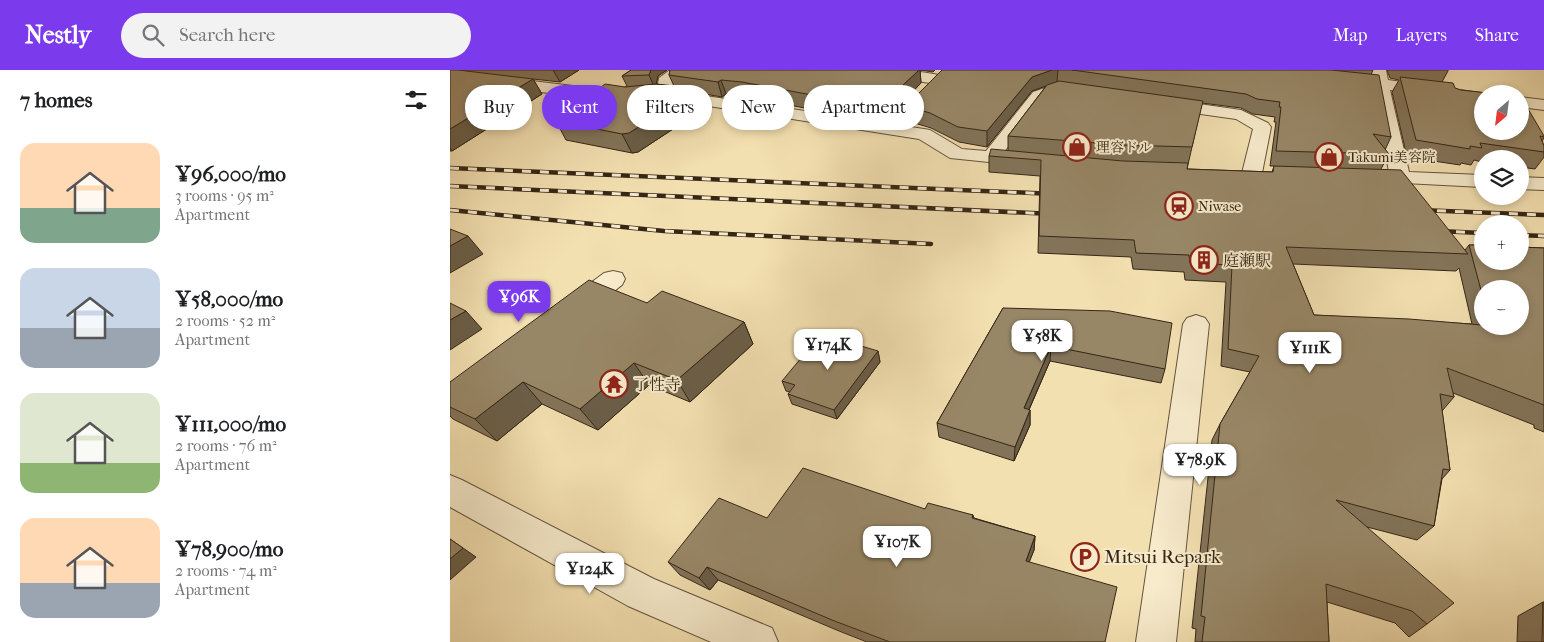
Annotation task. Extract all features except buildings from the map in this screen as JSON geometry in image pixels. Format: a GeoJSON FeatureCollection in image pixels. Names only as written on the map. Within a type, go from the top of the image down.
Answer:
{"type":"FeatureCollection","features":[{"type":"Feature","properties":{"kind":"street"},"geometry":{"type":"LineString","coordinates":[[666,85],[667,78],[681,70]]}},
{"type":"Feature","properties":{"kind":"street"},"geometry":{"type":"LineString","coordinates":[[876,70],[941,75]]}},
{"type":"Feature","properties":{"kind":"street"},"geometry":{"type":"LineString","coordinates":[[924,92],[941,75]]}},
{"type":"Feature","properties":{"kind":"street"},"geometry":{"type":"LineString","coordinates":[[450,76],[627,97]]}},
{"type":"Feature","properties":{"kind":"street"},"geometry":{"type":"LineString","coordinates":[[1333,78],[1380,77],[1474,95]]}},
{"type":"Feature","properties":{"kind":"street"},"geometry":{"type":"LineString","coordinates":[[1380,77],[1400,178]]}},
{"type":"Feature","properties":{"kind":"street"},"geometry":{"type":"LineString","coordinates":[[991,157],[1039,95],[1057,89],[1086,93]]}},
{"type":"Feature","properties":{"kind":"street"},"geometry":{"type":"LineString","coordinates":[[1145,101],[1241,115],[1262,127],[1242,173],[1271,174]]}},
{"type":"Feature","properties":{"kind":"street"},"geometry":{"type":"LineString","coordinates":[[712,102],[804,116]]}},
{"type":"Feature","properties":{"kind":"street"},"geometry":{"type":"LineString","coordinates":[[1529,103],[1544,105]]}},
{"type":"Feature","properties":{"kind":"street"},"geometry":{"type":"LineString","coordinates":[[901,130],[924,134],[958,154],[1040,162]]}},
{"type":"Feature","properties":{"kind":"street"},"geometry":{"type":"LineString","coordinates":[[1350,176],[1474,181]]}},
{"type":"Feature","properties":{"kind":"street"},"geometry":{"type":"LineString","coordinates":[[1529,183],[1544,184]]}},
{"type":"Feature","properties":{"kind":"street"},"geometry":{"type":"LineString","coordinates":[[551,326],[613,279]]}},
{"type":"Feature","properties":{"kind":"street"},"geometry":{"type":"LineString","coordinates":[[1156,642],[1196,324]]}},
{"type":"Feature","properties":{"kind":"street"},"geometry":{"type":"LineString","coordinates":[[450,490],[641,594],[758,642]]}},
{"type":"Feature","properties":{"kind":"railway"},"geometry":{"type":"LineString","coordinates":[[450,168],[1054,194]]}},
{"type":"Feature","properties":{"kind":"railway"},"geometry":{"type":"LineString","coordinates":[[450,186],[1053,214]]}},
{"type":"Feature","properties":{"kind":"railway"},"geometry":{"type":"LineString","coordinates":[[450,210],[664,231],[931,244]]}},
{"type":"Feature","properties":{"kind":"railway"},"geometry":{"type":"LineString","coordinates":[[1419,210],[1544,215]]}},
{"type":"Feature","properties":{"kind":"railway"},"geometry":{"type":"LineString","coordinates":[[1438,231],[1474,233]]}},
{"type":"Feature","properties":{"kind":"railway"},"geometry":{"type":"LineString","coordinates":[[1529,235],[1544,236]]}},
{"type":"Feature","properties":{"kind":"place","name":"理容ドル"},"geometry":{"type":"Point","coordinates":[1077,147]}},
{"type":"Feature","properties":{"kind":"place","name":"Takumi美容院"},"geometry":{"type":"Point","coordinates":[1329,157]}},
{"type":"Feature","properties":{"kind":"place","name":"Niwase"},"geometry":{"type":"Point","coordinates":[1179,206]}},
{"type":"Feature","properties":{"kind":"place","name":"庭瀬駅"},"geometry":{"type":"Point","coordinates":[1204,260]}},
{"type":"Feature","properties":{"kind":"place","name":"了性寺"},"geometry":{"type":"Point","coordinates":[614,384]}},
{"type":"Feature","properties":{"kind":"place","name":"Mitsui Repark"},"geometry":{"type":"Point","coordinates":[1085,557]}}]}
